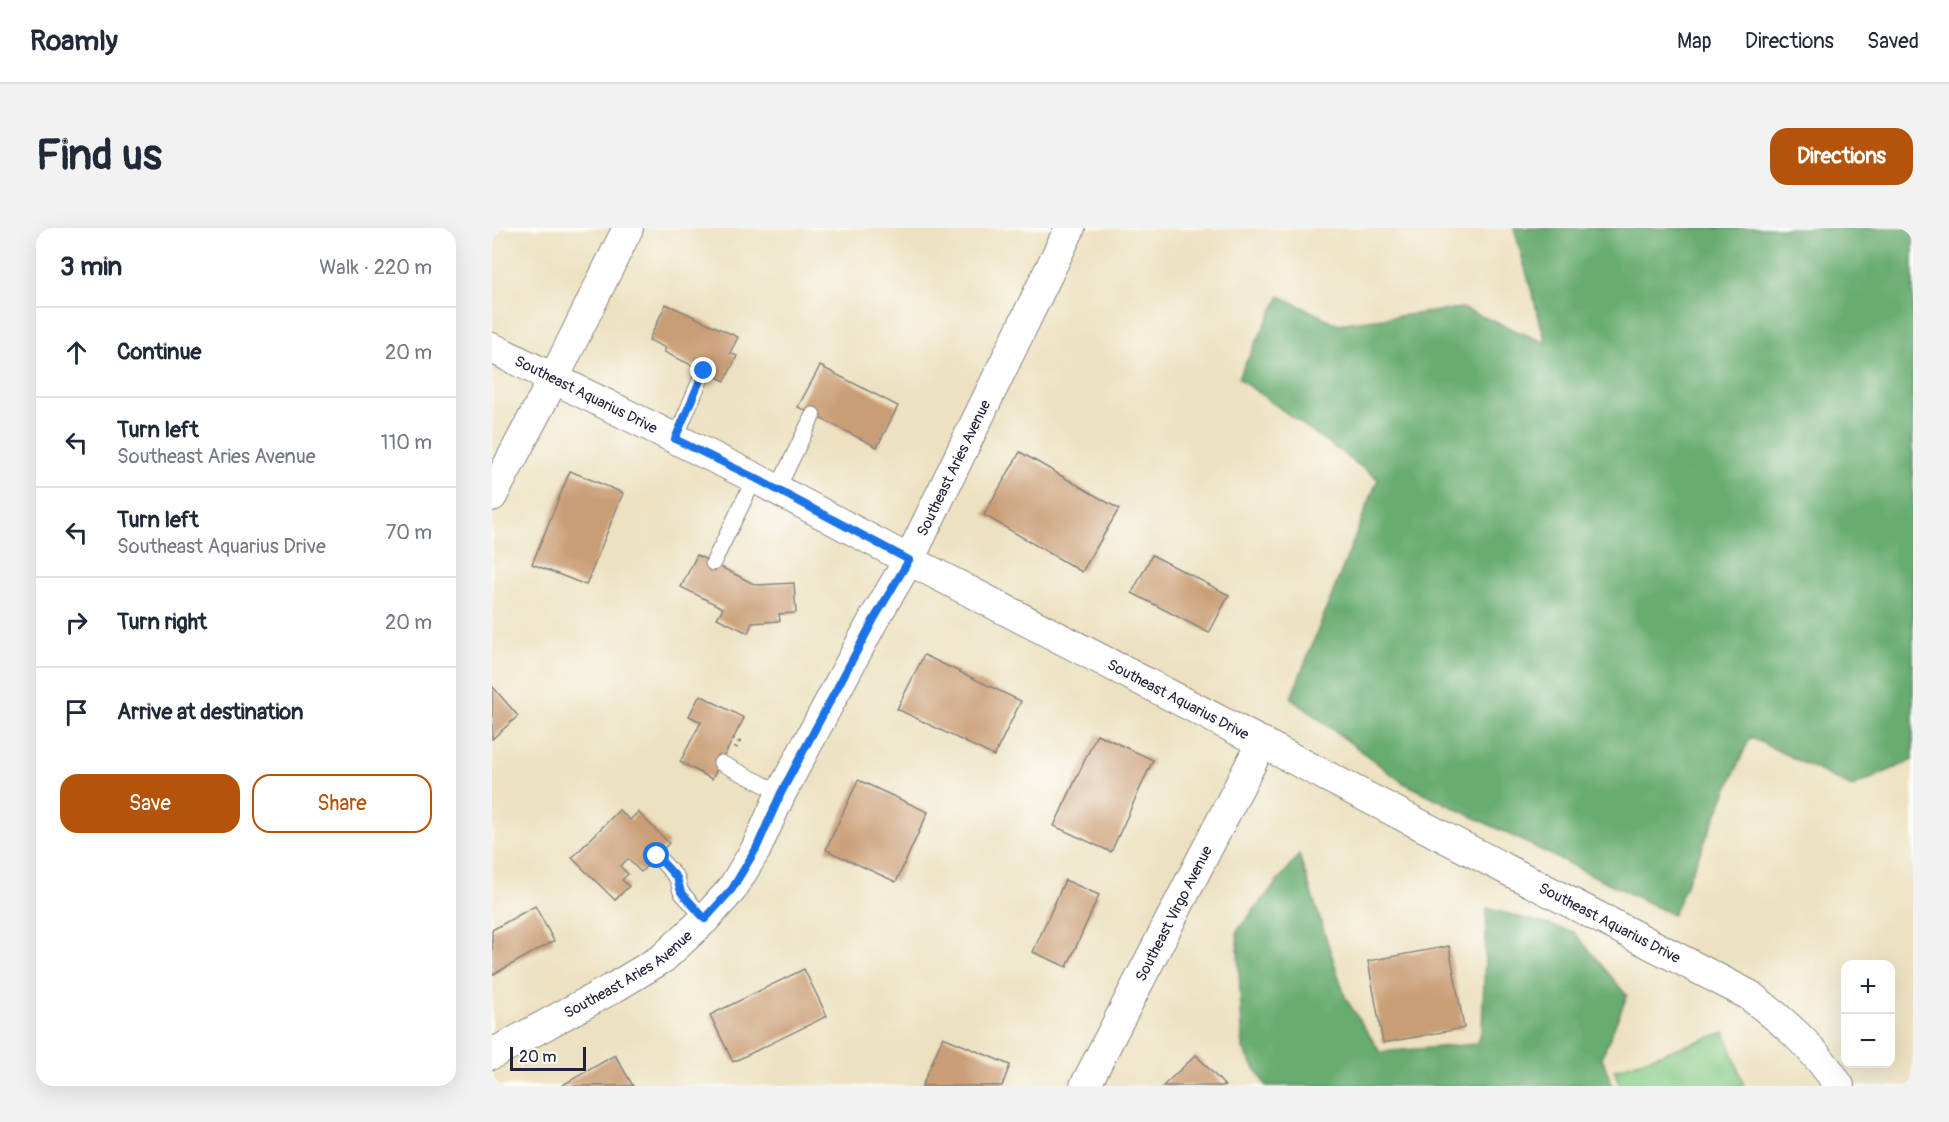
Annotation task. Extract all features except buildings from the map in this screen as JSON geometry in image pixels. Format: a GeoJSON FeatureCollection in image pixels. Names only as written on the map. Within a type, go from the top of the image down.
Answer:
{"type":"FeatureCollection","features":[{"type":"Feature","properties":{"kind":"street"},"geometry":{"type":"LineString","coordinates":[[492,496],[553,380],[628,228]]}},
{"type":"Feature","properties":{"kind":"street","name":"Southeast Aries Avenue"},"geometry":{"type":"LineString","coordinates":[[492,1054],[663,958],[705,919],[732,889],[756,849],[781,793],[874,619],[909,560],[1070,228]]}},
{"type":"Feature","properties":{"kind":"street","name":"Southeast Aquarius Drive"},"geometry":{"type":"LineString","coordinates":[[492,348],[766,484],[1749,995],[1797,1035],[1839,1086]]}},
{"type":"Feature","properties":{"kind":"street","name":"Southeast Virgo Avenue"},"geometry":{"type":"LineString","coordinates":[[1085,1086],[1262,742]]}},
{"type":"Feature","properties":{"kind":"lane"},"geometry":{"type":"LineString","coordinates":[[675,439],[704,371]]}},
{"type":"Feature","properties":{"kind":"lane"},"geometry":{"type":"LineString","coordinates":[[713,563],[813,415]]}},
{"type":"Feature","properties":{"kind":"lane"},"geometry":{"type":"LineString","coordinates":[[721,763],[781,793]]}},
{"type":"Feature","properties":{"kind":"lane"},"geometry":{"type":"LineString","coordinates":[[657,856],[677,878],[681,892],[705,919]]}},
{"type":"Feature","properties":{"kind":"green space"},"geometry":{"type":"Polygon","coordinates":[[[1514,228],[1913,228],[1913,760],[1852,787],[1750,737],[1673,915],[1402,782],[1291,698],[1378,479],[1238,378],[1280,296],[1337,324],[1462,308],[1546,343],[1514,228]]]}},
{"type":"Feature","properties":{"kind":"green space"},"geometry":{"type":"Polygon","coordinates":[[[1299,855],[1346,999],[1380,1052],[1476,1044],[1482,1030],[1487,908],[1574,932],[1627,996],[1602,1057],[1612,1086],[1266,1086],[1243,1049],[1237,931],[1299,855]]]}},
{"type":"Feature","properties":{"kind":"green space"},"geometry":{"type":"Polygon","coordinates":[[[1725,1032],[1744,1086],[1620,1086],[1614,1070],[1725,1032]]]}},
{"type":"Feature","properties":{"kind":"route"},"geometry":{"type":"LineString","coordinates":[[657,856],[677,878],[681,892],[705,919],[732,889],[756,849],[781,793],[874,619],[909,560],[755,478],[675,439],[704,371]]}}]}
